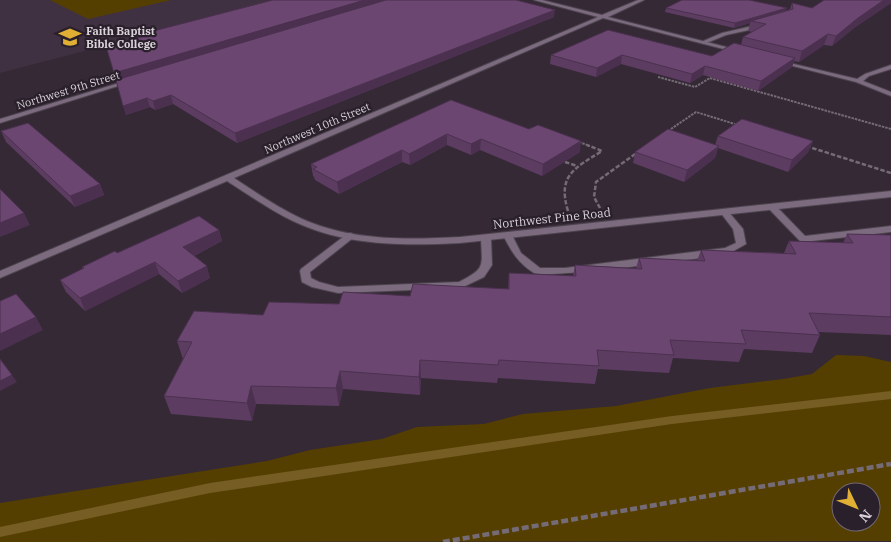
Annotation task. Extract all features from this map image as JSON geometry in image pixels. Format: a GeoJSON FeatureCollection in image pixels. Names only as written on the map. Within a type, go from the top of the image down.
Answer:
{"type":"FeatureCollection","features":[{"type":"Feature","properties":{"kind":"street"},"geometry":{"type":"LineString","coordinates":[[536,0],[749,53]]}},
{"type":"Feature","properties":{"kind":"street","name":"Northwest 10th Street"},"geometry":{"type":"LineString","coordinates":[[0,275],[642,0]]}},
{"type":"Feature","properties":{"kind":"street"},"geometry":{"type":"LineString","coordinates":[[704,42],[724,34],[766,24]]}},
{"type":"Feature","properties":{"kind":"street"},"geometry":{"type":"LineString","coordinates":[[775,60],[858,81],[891,94]]}},
{"type":"Feature","properties":{"kind":"street"},"geometry":{"type":"LineString","coordinates":[[858,81],[867,75],[891,67]]}},
{"type":"Feature","properties":{"kind":"street","name":"Northwest 9th Street"},"geometry":{"type":"LineString","coordinates":[[0,121],[134,80]]}},
{"type":"Feature","properties":{"kind":"street","name":"Northwest Pine Road"},"geometry":{"type":"LineString","coordinates":[[229,178],[298,220],[350,236],[406,242],[486,238],[891,194]]}},
{"type":"Feature","properties":{"kind":"street"},"geometry":{"type":"LineString","coordinates":[[772,207],[803,239],[891,229]]}},
{"type":"Feature","properties":{"kind":"street"},"geometry":{"type":"LineString","coordinates":[[508,235],[517,254],[538,271],[564,271],[727,251],[741,244],[738,229],[724,212]]}},
{"type":"Feature","properties":{"kind":"street"},"geometry":{"type":"LineString","coordinates":[[350,236],[305,271],[306,280],[316,285],[338,290],[461,285],[480,275],[487,266],[486,238]]}},
{"type":"Feature","properties":{"kind":"path"},"geometry":{"type":"LineString","coordinates":[[658,77],[695,87],[713,76],[705,74]]}},
{"type":"Feature","properties":{"kind":"path"},"geometry":{"type":"LineString","coordinates":[[710,78],[891,129]]}},
{"type":"Feature","properties":{"kind":"path"},"geometry":{"type":"LineString","coordinates":[[667,132],[696,112],[741,126]]}},
{"type":"Feature","properties":{"kind":"path"},"geometry":{"type":"LineString","coordinates":[[568,211],[564,201],[563,186],[568,175],[578,166],[602,151],[577,141]]}},
{"type":"Feature","properties":{"kind":"path"},"geometry":{"type":"LineString","coordinates":[[806,146],[891,173]]}},
{"type":"Feature","properties":{"kind":"path"},"geometry":{"type":"LineString","coordinates":[[600,208],[594,197],[596,182],[645,147]]}},
{"type":"Feature","properties":{"kind":"path"},"geometry":{"type":"LineString","coordinates":[[565,162],[578,166]]}},
{"type":"Feature","properties":{"kind":"path"},"geometry":{"type":"LineString","coordinates":[[443,542],[891,464]]}},
{"type":"Feature","properties":{"kind":"shaded area","name":"Faith Baptist Bible College"},"geometry":{"type":"Polygon","coordinates":[[[0,0],[280,0],[0,73],[0,0]]]}},
{"type":"Feature","properties":{"kind":"shaded area"},"geometry":{"type":"Polygon","coordinates":[[[50,0],[171,0],[88,19],[50,0]]]}},
{"type":"Feature","properties":{"kind":"shaded area"},"geometry":{"type":"Polygon","coordinates":[[[836,355],[864,356],[891,362],[891,541],[0,542],[0,503],[267,461],[310,450],[382,439],[417,427],[484,424],[523,414],[616,406],[710,388],[812,374],[836,355]]]}},
{"type":"Feature","properties":{"kind":"building"},"geometry":{"type":"Polygon","coordinates":[[[273,0],[365,0],[114,73],[106,46],[145,36],[142,34],[273,0]]]}},
{"type":"Feature","properties":{"kind":"building"},"geometry":{"type":"Polygon","coordinates":[[[386,0],[516,0],[555,10],[235,133],[171,95],[153,101],[147,98],[123,106],[116,80],[386,0]]]}},
{"type":"Feature","properties":{"kind":"building"},"geometry":{"type":"Polygon","coordinates":[[[682,0],[749,0],[787,8],[735,23],[666,8],[682,0]]]}},
{"type":"Feature","properties":{"kind":"building"},"geometry":{"type":"Polygon","coordinates":[[[824,0],[884,0],[836,36],[828,34],[802,51],[743,37],[766,24],[751,21],[793,9],[792,3],[812,8],[824,0]]]}},
{"type":"Feature","properties":{"kind":"building"},"geometry":{"type":"Polygon","coordinates":[[[608,30],[712,56],[734,43],[795,58],[761,81],[705,66],[692,74],[622,55],[597,68],[551,55],[608,30]]]}},
{"type":"Feature","properties":{"kind":"building"},"geometry":{"type":"Polygon","coordinates":[[[451,100],[529,129],[538,125],[581,141],[543,164],[481,139],[471,144],[447,134],[409,154],[402,150],[337,182],[313,169],[317,167],[311,164],[451,100]]]}},
{"type":"Feature","properties":{"kind":"building"},"geometry":{"type":"Polygon","coordinates":[[[742,119],[813,141],[792,160],[718,136],[742,119]]]}},
{"type":"Feature","properties":{"kind":"building"},"geometry":{"type":"Polygon","coordinates":[[[28,123],[100,184],[70,196],[1,131],[28,123]]]}},
{"type":"Feature","properties":{"kind":"building"},"geometry":{"type":"Polygon","coordinates":[[[668,129],[719,146],[687,170],[635,152],[668,129]]]}},
{"type":"Feature","properties":{"kind":"building"},"geometry":{"type":"Polygon","coordinates":[[[0,189],[24,213],[0,223],[0,189]]]}},
{"type":"Feature","properties":{"kind":"building"},"geometry":{"type":"Polygon","coordinates":[[[199,216],[219,230],[183,247],[207,266],[178,281],[155,262],[80,298],[60,280],[115,251],[117,253],[199,216]]]}},
{"type":"Feature","properties":{"kind":"building"},"geometry":{"type":"Polygon","coordinates":[[[847,234],[891,235],[891,317],[809,313],[820,335],[741,330],[746,344],[670,340],[674,355],[597,350],[599,366],[499,360],[498,365],[420,360],[419,377],[340,371],[336,388],[251,386],[247,403],[164,396],[192,342],[177,341],[194,311],[263,315],[269,302],[339,304],[343,292],[410,296],[413,284],[509,289],[509,273],[576,276],[575,265],[642,269],[639,258],[705,261],[701,250],[796,254],[789,241],[853,243],[847,234]]]}},
{"type":"Feature","properties":{"kind":"building"},"geometry":{"type":"Polygon","coordinates":[[[16,294],[36,317],[0,334],[0,301],[16,294]]]}},
{"type":"Feature","properties":{"kind":"building"},"geometry":{"type":"Polygon","coordinates":[[[0,359],[12,375],[0,381],[0,359]]]}},
{"type":"Feature","properties":{"kind":"waterway"},"geometry":{"type":"LineString","coordinates":[[0,532],[210,488],[672,420],[891,395]]}},
{"type":"Feature","properties":{"kind":"place","name":"Faith Baptist Bible College"},"geometry":{"type":"Point","coordinates":[70,37]}}]}
